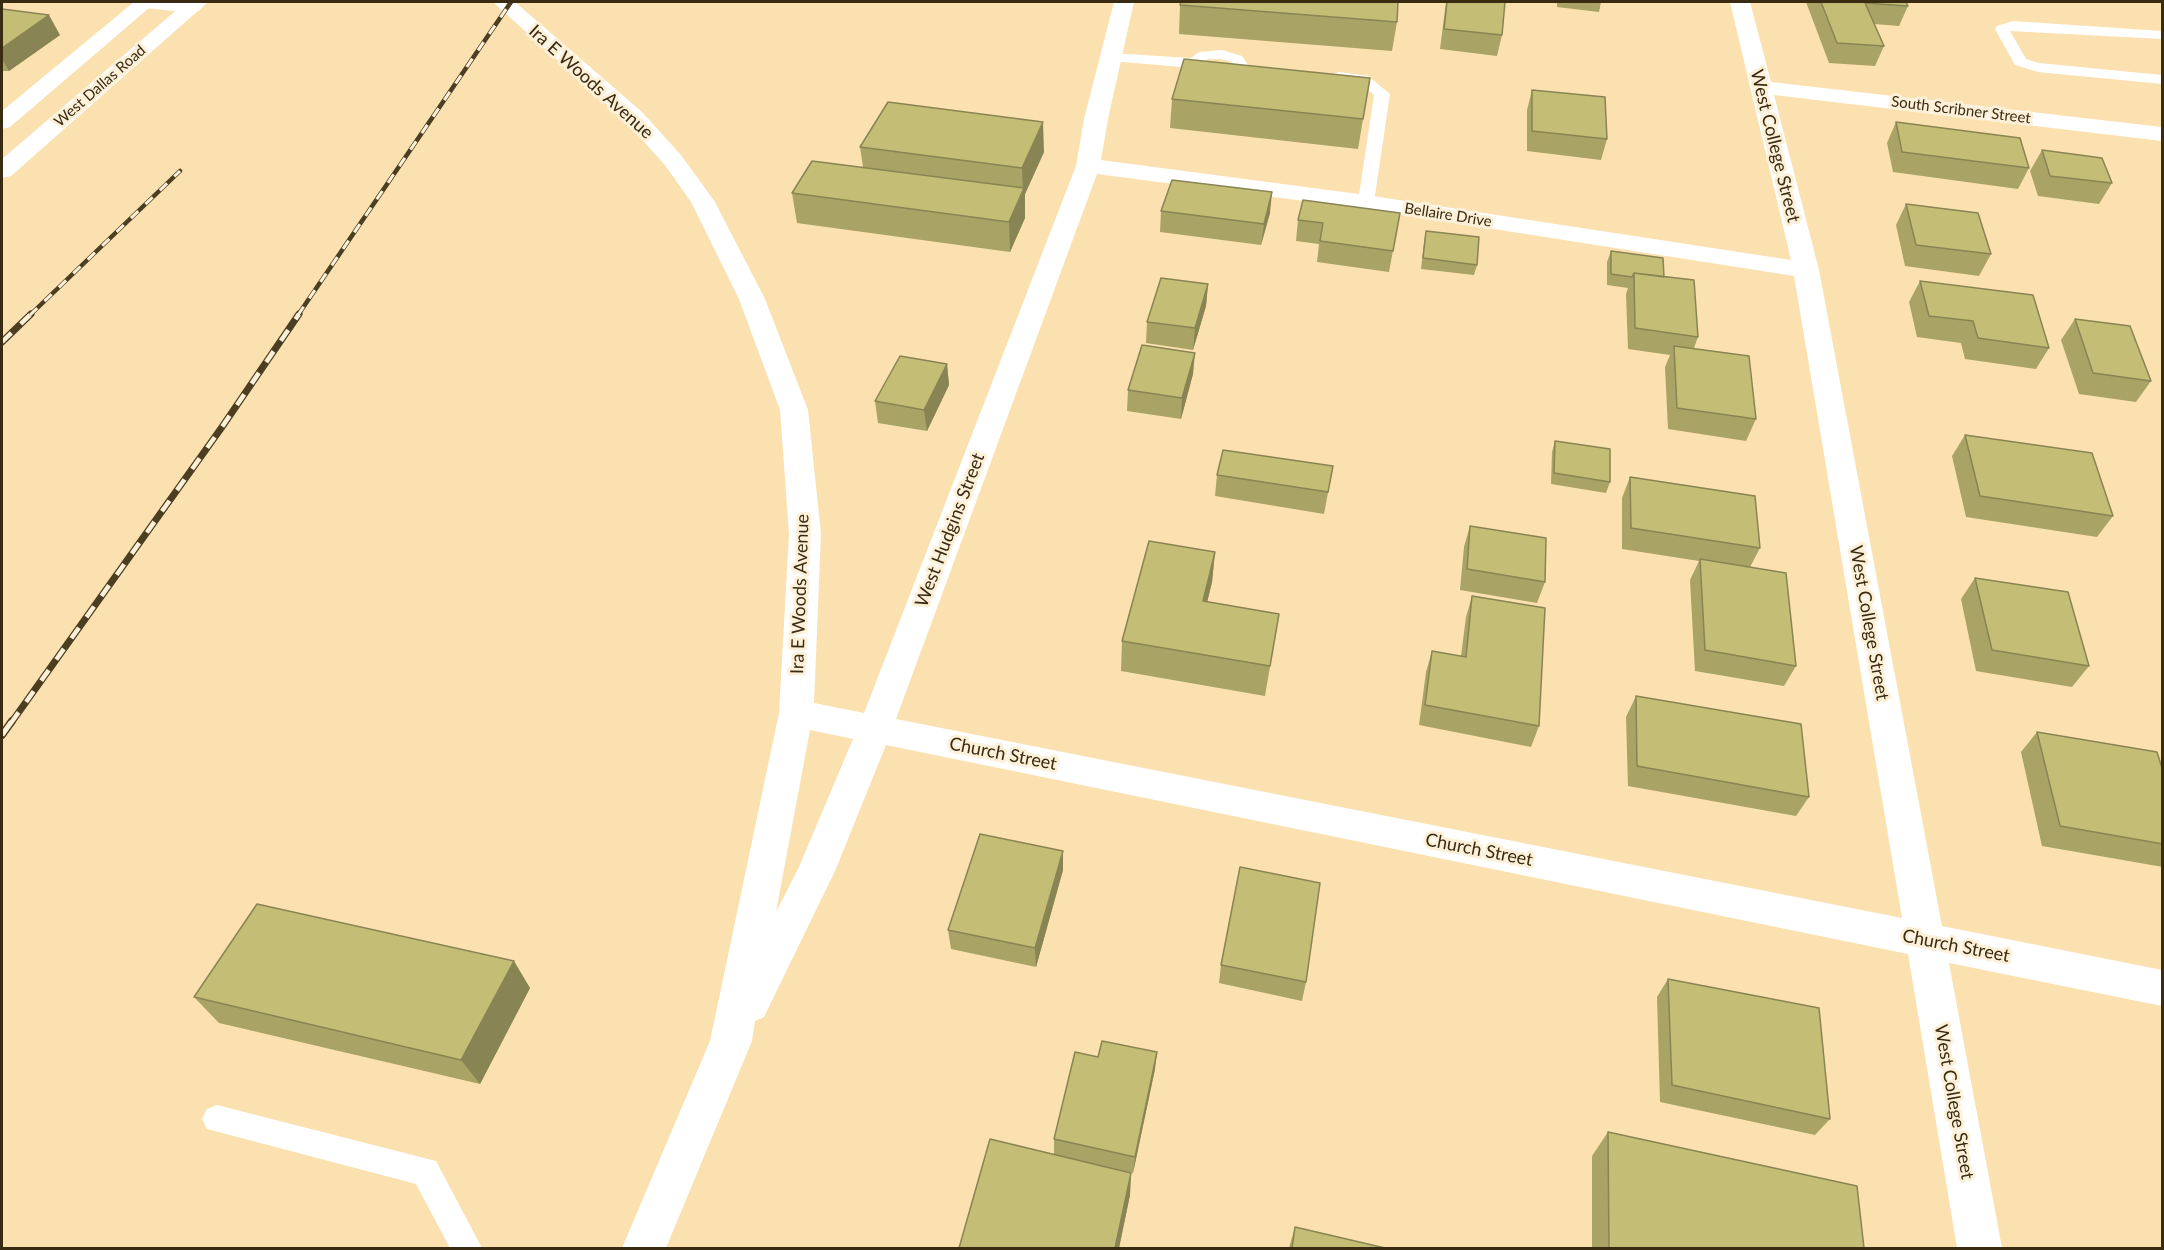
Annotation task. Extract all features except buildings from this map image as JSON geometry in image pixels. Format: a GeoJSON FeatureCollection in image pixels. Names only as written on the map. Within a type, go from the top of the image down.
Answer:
{"type":"FeatureCollection","features":[{"type":"Feature","properties":{"kind":"street"},"geometry":{"type":"LineString","coordinates":[[146,2],[195,4]]}},
{"type":"Feature","properties":{"kind":"street","name":"West Dallas Road"},"geometry":{"type":"LineString","coordinates":[[2,122],[146,2]]}},
{"type":"Feature","properties":{"kind":"street","name":"Ira E Woods Avenue"},"geometry":{"type":"LineString","coordinates":[[503,2],[634,117],[673,160],[703,202],[752,299],[794,410],[805,534],[795,713]]}},
{"type":"Feature","properties":{"kind":"street","name":"West Hudgins Street"},"geometry":{"type":"LineString","coordinates":[[644,1248],[731,1041],[816,871],[875,729],[1088,166],[1110,57],[1124,2]]}},
{"type":"Feature","properties":{"kind":"street","name":"West College Street"},"geometry":{"type":"LineString","coordinates":[[1740,2],[1806,270],[1980,1248]]}},
{"type":"Feature","properties":{"kind":"street","name":"West Dallas Road"},"geometry":{"type":"LineString","coordinates":[[2,171],[195,4]]}},
{"type":"Feature","properties":{"kind":"street","name":"South Scribner Street"},"geometry":{"type":"LineString","coordinates":[[1760,87],[2163,134]]}},
{"type":"Feature","properties":{"kind":"street","name":"Bellaire Drive"},"geometry":{"type":"LineString","coordinates":[[1088,166],[1366,202],[1806,270]]}},
{"type":"Feature","properties":{"kind":"street","name":"Church Street"},"geometry":{"type":"LineString","coordinates":[[795,713],[2163,988]]}},
{"type":"Feature","properties":{"kind":"street","name":"West Hudgins Street"},"geometry":{"type":"LineString","coordinates":[[731,1041],[795,713]]}},
{"type":"Feature","properties":{"kind":"lane"},"geometry":{"type":"LineString","coordinates":[[2163,35],[2013,25],[2002,29],[2020,62],[2038,67],[2163,80]]}},
{"type":"Feature","properties":{"kind":"lane"},"geometry":{"type":"LineString","coordinates":[[1110,57],[1194,63],[1204,55],[1222,54],[1238,59],[1248,69],[1232,76],[1214,78],[1198,72],[1194,63]]}},
{"type":"Feature","properties":{"kind":"lane"},"geometry":{"type":"LineString","coordinates":[[1319,75],[1363,80],[1382,94],[1366,202]]}},
{"type":"Feature","properties":{"kind":"lane"},"geometry":{"type":"LineString","coordinates":[[217,1119],[425,1172],[467,1248]]}},
{"type":"Feature","properties":{"kind":"railway"},"geometry":{"type":"LineString","coordinates":[[298,315],[511,2]]}},
{"type":"Feature","properties":{"kind":"railway"},"geometry":{"type":"LineString","coordinates":[[30,315],[180,171]]}},
{"type":"Feature","properties":{"kind":"railway"},"geometry":{"type":"LineString","coordinates":[[2,342],[31,314]]}},
{"type":"Feature","properties":{"kind":"railway"},"geometry":{"type":"LineString","coordinates":[[11,723],[222,427],[299,314]]}},
{"type":"Feature","properties":{"kind":"railway"},"geometry":{"type":"LineString","coordinates":[[2,735],[12,721]]}}]}
